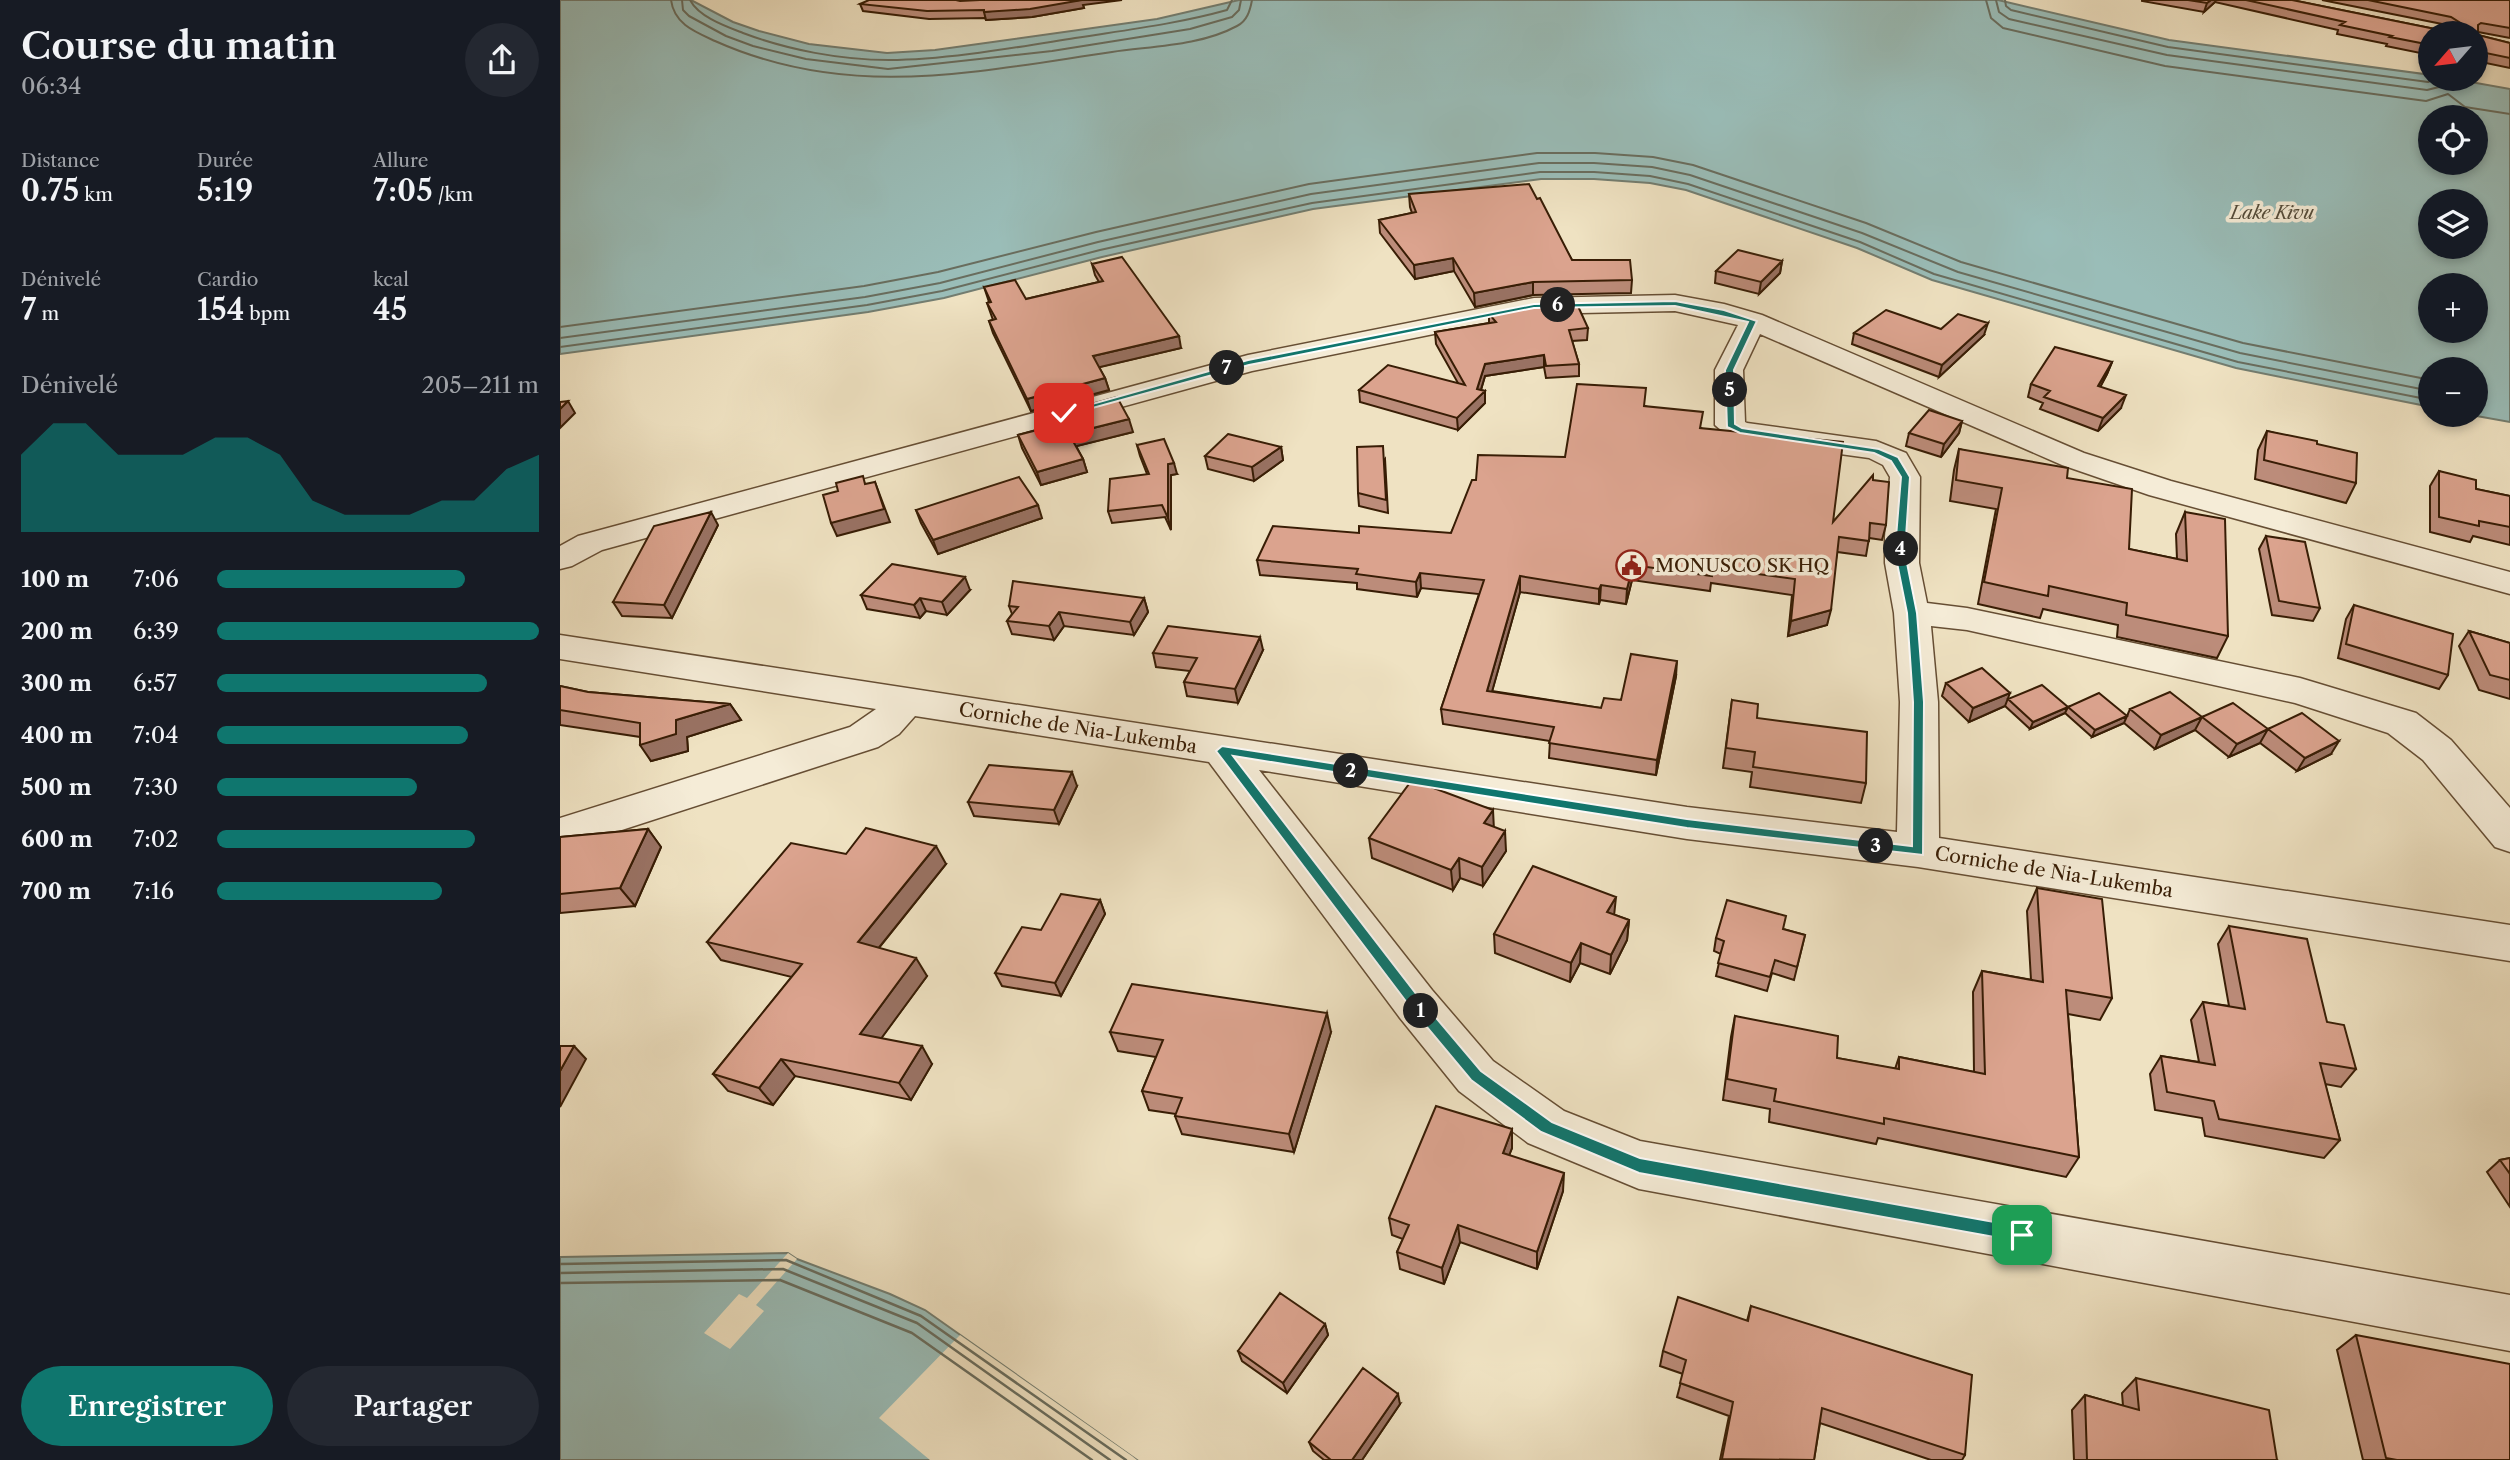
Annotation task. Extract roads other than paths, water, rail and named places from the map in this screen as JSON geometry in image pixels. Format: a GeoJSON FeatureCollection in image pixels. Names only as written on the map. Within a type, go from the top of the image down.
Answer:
{"type":"FeatureCollection","features":[{"type":"Feature","properties":{"kind":"street"},"geometry":{"type":"LineString","coordinates":[[952,0],[990,0]]}},
{"type":"Feature","properties":{"kind":"street"},"geometry":{"type":"LineString","coordinates":[[560,559],[590,543],[644,527],[1248,362],[1534,306],[1675,303],[1724,312],[1753,321],[2073,459],[2160,488],[2510,583]]}},
{"type":"Feature","properties":{"kind":"street"},"geometry":{"type":"LineString","coordinates":[[1753,321],[1730,370],[1730,425],[1740,431],[1876,450],[1895,459],[1905,477],[1902,563],[1912,613],[1919,702],[1918,852]]}},
{"type":"Feature","properties":{"kind":"street"},"geometry":{"type":"LineString","coordinates":[[1912,613],[1967,620],[2300,691],[2402,723],[2437,750],[2510,836]]}},
{"type":"Feature","properties":{"kind":"street","name":"Corniche de Nia-Lukemba"},"geometry":{"type":"LineString","coordinates":[[560,647],[1674,821],[1918,852],[2510,943]]}},
{"type":"Feature","properties":{"kind":"street"},"geometry":{"type":"LineString","coordinates":[[560,834],[864,737],[885,724],[907,701]]}},
{"type":"Feature","properties":{"kind":"street"},"geometry":{"type":"LineString","coordinates":[[1222,751],[1416,1004],[1476,1076],[1546,1127],[1639,1165],[2510,1323]]}},
{"type":"Feature","properties":{"kind":"water","name":"Lake Kivu"},"geometry":{"type":"Polygon","coordinates":[[[560,0],[691,0],[733,22],[759,31],[809,44],[887,53],[935,50],[1157,19],[1239,0],[1998,0],[2169,40],[2418,73],[2418,91],[2488,91],[2488,85],[2510,89],[2510,422],[2488,418],[2488,357],[2418,357],[2418,404],[2236,368],[1932,280],[1857,248],[1686,190],[1650,183],[1594,179],[1541,179],[1313,209],[1102,257],[944,298],[868,312],[560,354],[560,0]]]}},
{"type":"Feature","properties":{"kind":"water"},"geometry":{"type":"Polygon","coordinates":[[[788,1253],[925,1310],[1137,1460],[560,1460],[560,1257],[788,1253]]]}},
{"type":"Feature","properties":{"kind":"place","name":"MONUSCO SK HQ"},"geometry":{"type":"Point","coordinates":[1632,565]}}]}
